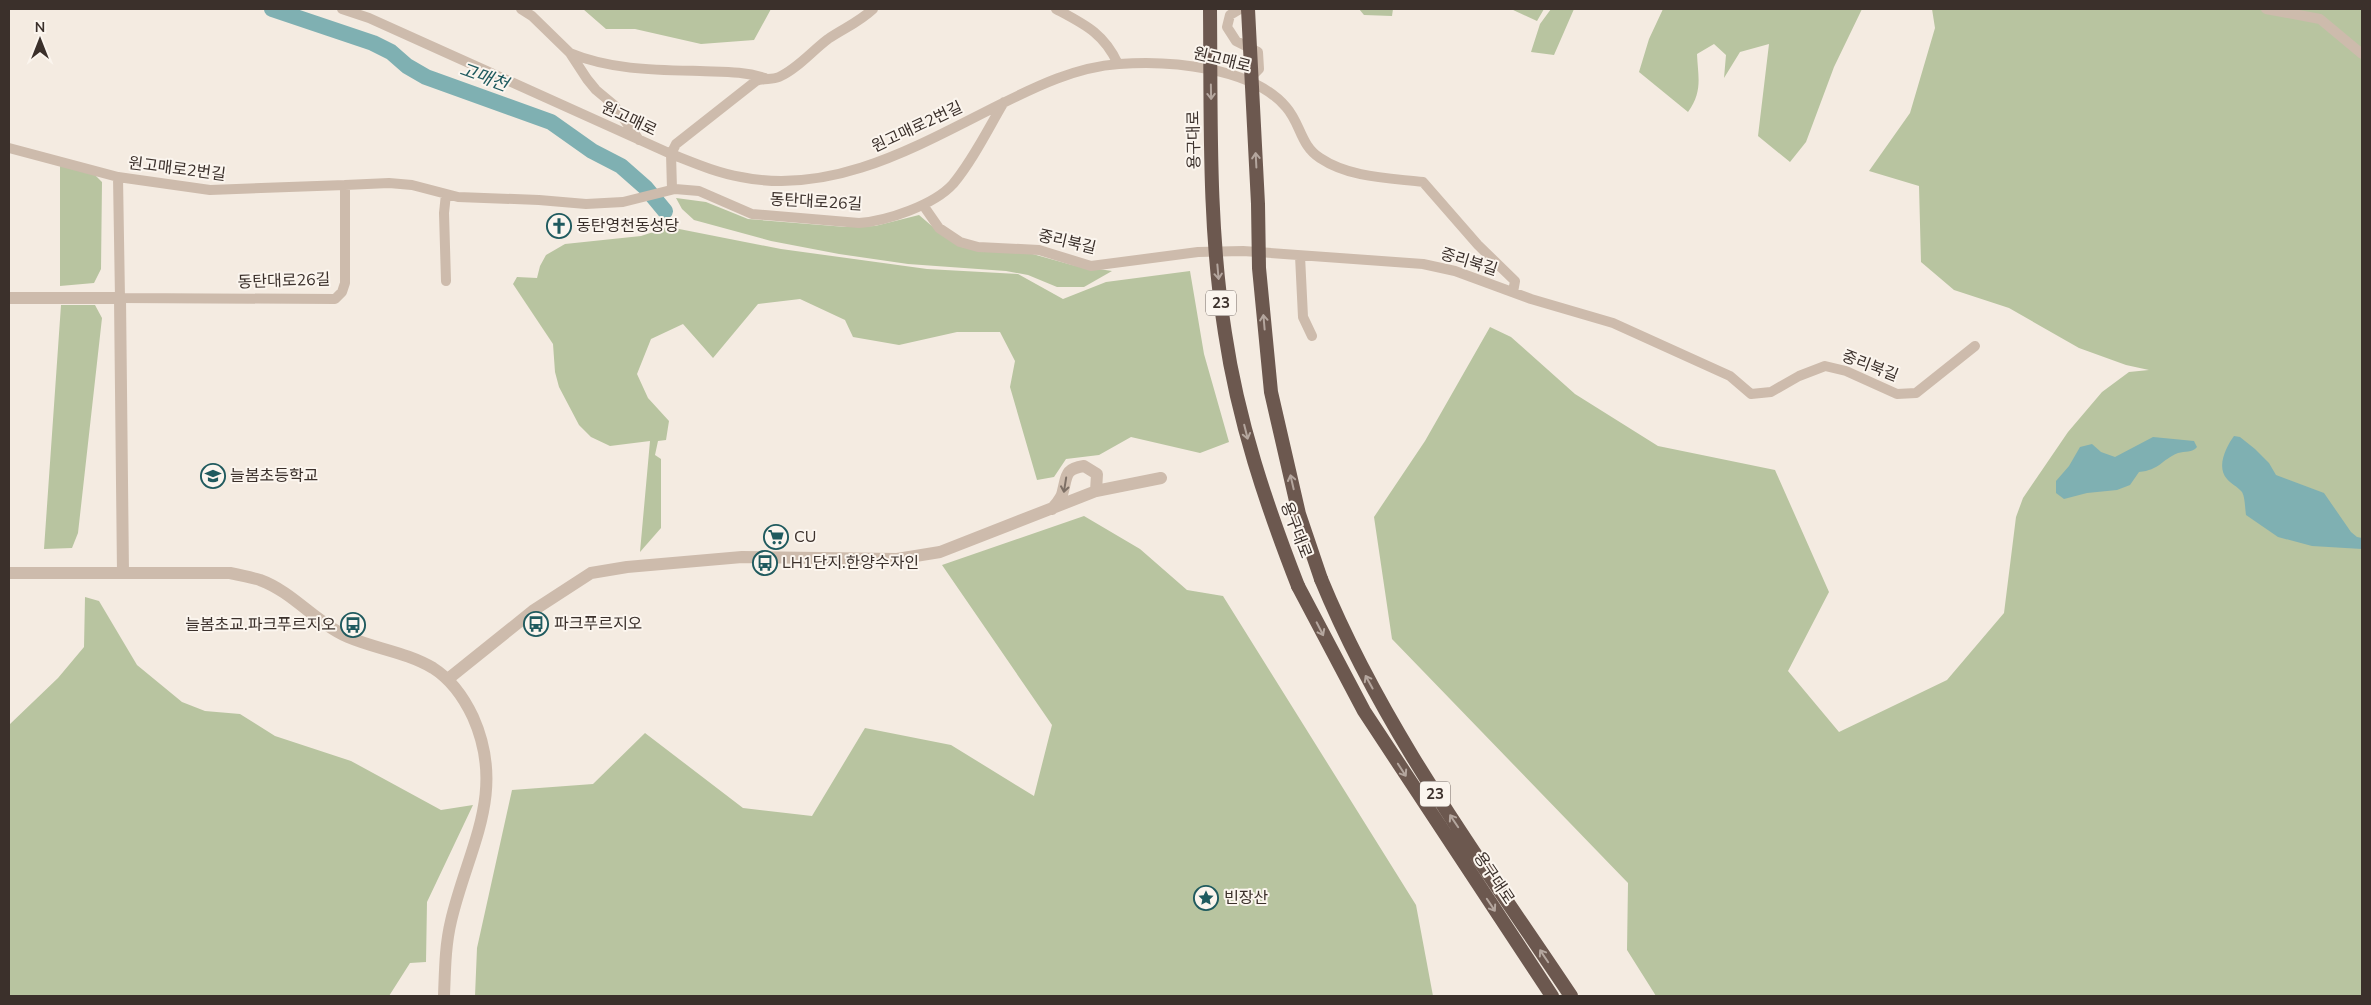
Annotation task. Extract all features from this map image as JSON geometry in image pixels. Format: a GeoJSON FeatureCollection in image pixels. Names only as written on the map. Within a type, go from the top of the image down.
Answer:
{"type":"FeatureCollection","features":[{"type":"Feature","properties":{"kind":"highway","name":"용구대로"},"geometry":{"type":"LineString","coordinates":[[1210,9],[1215,243],[1225,334],[1238,402],[1269,512],[1298,586],[1364,711],[1552,996]]}},
{"type":"Feature","properties":{"kind":"highway","name":"용구대로"},"geometry":{"type":"LineString","coordinates":[[1248,9],[1258,204],[1259,268],[1271,392],[1299,514],[1321,579],[1362,670],[1424,777],[1571,996]]}},
{"type":"Feature","properties":{"kind":"street","name":"원고매로"},"geometry":{"type":"LineString","coordinates":[[342,9],[369,18],[671,154],[676,144],[756,81],[765,78],[777,78],[830,38],[862,20],[873,9]]}},
{"type":"Feature","properties":{"kind":"street"},"geometry":{"type":"LineString","coordinates":[[521,9],[532,16],[570,52],[587,60],[632,69],[736,72],[765,78]]}},
{"type":"Feature","properties":{"kind":"street"},"geometry":{"type":"LineString","coordinates":[[1056,9],[1091,28],[1107,44],[1118,64]]}},
{"type":"Feature","properties":{"kind":"street"},"geometry":{"type":"LineString","coordinates":[[1240,9],[1230,15],[1227,27],[1236,41],[1258,52],[1259,69],[1248,80]]}},
{"type":"Feature","properties":{"kind":"street"},"geometry":{"type":"LineString","coordinates":[[2266,9],[2320,19],[2362,54]]}},
{"type":"Feature","properties":{"kind":"street"},"geometry":{"type":"LineString","coordinates":[[570,52],[577,66],[591,84],[614,105],[641,142]]}},
{"type":"Feature","properties":{"kind":"street","name":"원고매로"},"geometry":{"type":"LineString","coordinates":[[1118,64],[1179,65],[1248,80],[1275,95],[1288,109],[1306,146],[1322,160],[1360,175],[1423,182],[1478,245],[1515,281],[1513,292]]}},
{"type":"Feature","properties":{"kind":"street","name":"원고매로2번길"},"geometry":{"type":"LineString","coordinates":[[671,154],[707,168],[742,178],[802,181],[844,174],[898,155],[1056,78],[1090,68],[1118,64]]}},
{"type":"Feature","properties":{"kind":"street","name":"동탄대로26길"},"geometry":{"type":"LineString","coordinates":[[446,194],[483,200],[539,200],[586,204],[632,200],[669,190],[699,192],[752,214],[859,223],[874,222],[923,205],[952,185],[1004,102]]}},
{"type":"Feature","properties":{"kind":"street","name":"원고매로2번길"},"geometry":{"type":"LineString","coordinates":[[9,148],[118,177],[210,190],[232,191],[345,185]]}},
{"type":"Feature","properties":{"kind":"street"},"geometry":{"type":"LineString","coordinates":[[669,190],[671,154]]}},
{"type":"Feature","properties":{"kind":"street"},"geometry":{"type":"LineString","coordinates":[[118,177],[123,573]]}},
{"type":"Feature","properties":{"kind":"street"},"geometry":{"type":"LineString","coordinates":[[345,185],[389,183],[412,185],[446,194],[444,213],[446,281]]}},
{"type":"Feature","properties":{"kind":"street","name":"동탄대로26길"},"geometry":{"type":"LineString","coordinates":[[9,298],[335,299],[342,292],[345,283],[345,185]]}},
{"type":"Feature","properties":{"kind":"street","name":"중리북길"},"geometry":{"type":"LineString","coordinates":[[923,205],[938,228],[960,242],[978,247],[1039,250],[1091,266],[1198,252],[1243,251],[1423,264],[1486,281],[1513,292],[1613,323],[1730,376],[1751,394],[1771,392],[1799,376],[1825,366],[1846,371],[1897,394],[1916,393],[1975,346]]}},
{"type":"Feature","properties":{"kind":"street"},"geometry":{"type":"LineString","coordinates":[[1300,256],[1303,317],[1312,336]]}},
{"type":"Feature","properties":{"kind":"street"},"geometry":{"type":"LineString","coordinates":[[1052,509],[1063,493],[1065,477],[1074,468],[1084,466],[1097,474],[1096,491]]}},
{"type":"Feature","properties":{"kind":"street"},"geometry":{"type":"LineString","coordinates":[[448,678],[534,610],[591,574],[627,567],[742,557],[897,559],[940,552],[1096,491],[1161,478]]}},
{"type":"Feature","properties":{"kind":"street"},"geometry":{"type":"LineString","coordinates":[[9,573],[230,573],[260,580],[283,593],[333,631],[354,640],[410,656],[448,678],[470,710],[479,730],[485,753],[488,784],[485,811],[447,940],[444,996]]}},
{"type":"Feature","properties":{"kind":"green space"},"geometry":{"type":"Polygon","coordinates":[[[583,9],[771,9],[754,40],[701,44],[635,29],[606,29],[583,9]]]}},
{"type":"Feature","properties":{"kind":"green space"},"geometry":{"type":"Polygon","coordinates":[[[1359,9],[1393,9],[1392,16],[1364,15],[1359,9]]]}},
{"type":"Feature","properties":{"kind":"green space"},"geometry":{"type":"Polygon","coordinates":[[[1511,9],[1544,9],[1537,21],[1511,9]]]}},
{"type":"Feature","properties":{"kind":"green space"},"geometry":{"type":"Polygon","coordinates":[[[1551,9],[1574,9],[1554,55],[1531,52],[1540,24],[1551,9]]]}},
{"type":"Feature","properties":{"kind":"green space"},"geometry":{"type":"Polygon","coordinates":[[[1663,9],[1862,9],[1834,67],[1806,142],[1790,162],[1758,136],[1769,44],[1740,52],[1724,78],[1726,55],[1714,44],[1697,54],[1698,90],[1688,112],[1639,72],[1649,39],[1663,9]]]}},
{"type":"Feature","properties":{"kind":"green space"},"geometry":{"type":"Polygon","coordinates":[[[1932,9],[2362,9],[2362,996],[1656,996],[1627,950],[1628,883],[1392,639],[1374,517],[1425,441],[1490,327],[1511,337],[1575,394],[1658,446],[1775,470],[1829,592],[1788,671],[1839,732],[1947,680],[2004,613],[2016,517],[2023,498],[2068,432],[2102,392],[2129,372],[2149,370],[2126,365],[2079,348],[2009,308],[1954,290],[1921,262],[1919,186],[1869,171],[1910,113],[1935,28],[1932,9]]]}},
{"type":"Feature","properties":{"kind":"green space"},"geometry":{"type":"Polygon","coordinates":[[[60,165],[91,171],[102,182],[101,269],[94,283],[60,286],[60,165]]]}},
{"type":"Feature","properties":{"kind":"green space"},"geometry":{"type":"Polygon","coordinates":[[[676,198],[706,202],[748,219],[846,227],[875,226],[919,215],[962,247],[1029,253],[1072,265],[1112,271],[1084,287],[1057,287],[1028,275],[1006,271],[908,264],[839,254],[771,241],[694,220],[682,209],[676,198]]]}},
{"type":"Feature","properties":{"kind":"green space"},"geometry":{"type":"Polygon","coordinates":[[[669,227],[781,249],[927,269],[1018,274],[1063,299],[1106,282],[1190,271],[1204,354],[1229,442],[1200,453],[1131,437],[1099,455],[1066,459],[1054,477],[1037,480],[1010,387],[1015,361],[1000,332],[957,332],[899,345],[853,337],[845,320],[800,299],[758,304],[713,358],[683,324],[651,339],[637,374],[648,398],[669,421],[666,440],[658,441],[655,455],[661,459],[661,528],[640,552],[650,441],[610,446],[591,437],[579,425],[559,387],[555,372],[553,344],[513,284],[517,277],[537,278],[540,266],[546,255],[565,244],[641,236],[669,227]]]}},
{"type":"Feature","properties":{"kind":"green space"},"geometry":{"type":"Polygon","coordinates":[[[61,305],[95,305],[102,318],[78,533],[72,548],[44,549],[61,305]]]}},
{"type":"Feature","properties":{"kind":"green space"},"geometry":{"type":"Polygon","coordinates":[[[1084,516],[1140,549],[1187,590],[1223,596],[1416,905],[1433,996],[475,996],[477,948],[512,790],[593,784],[645,733],[743,808],[812,816],[865,728],[951,745],[1034,796],[1052,725],[942,565],[1084,516]]]}},
{"type":"Feature","properties":{"kind":"green space"},"geometry":{"type":"Polygon","coordinates":[[[85,597],[99,601],[137,665],[182,702],[205,711],[240,714],[275,736],[351,761],[441,810],[473,805],[427,902],[426,962],[410,963],[389,996],[9,996],[9,725],[58,678],[84,647],[85,597]]]}},
{"type":"Feature","properties":{"kind":"water"},"geometry":{"type":"Polygon","coordinates":[[[2234,436],[2240,437],[2255,449],[2269,463],[2276,475],[2324,493],[2351,532],[2357,537],[2362,538],[2362,549],[2312,546],[2278,537],[2246,515],[2242,492],[2227,479],[2222,469],[2225,451],[2234,436]]]}},
{"type":"Feature","properties":{"kind":"water"},"geometry":{"type":"Polygon","coordinates":[[[2153,437],[2194,441],[2197,447],[2191,451],[2178,453],[2152,469],[2139,472],[2130,485],[2117,490],[2087,493],[2064,499],[2056,493],[2056,481],[2069,466],[2080,447],[2092,444],[2101,452],[2115,457],[2153,437]]]}},
{"type":"Feature","properties":{"kind":"waterway","name":"고매천"},"geometry":{"type":"LineString","coordinates":[[272,9],[373,43],[391,52],[407,66],[426,77],[551,122],[592,151],[621,166],[646,188],[665,211]]}},
{"type":"Feature","properties":{"kind":"place","name":"동탄영천동성당"},"geometry":{"type":"Point","coordinates":[559,226]}},
{"type":"Feature","properties":{"kind":"place","name":"늘봄초등학교"},"geometry":{"type":"Point","coordinates":[213,476]}},
{"type":"Feature","properties":{"kind":"place","name":"CU"},"geometry":{"type":"Point","coordinates":[776,537]}},
{"type":"Feature","properties":{"kind":"place","name":"LH1단지.한양수자인"},"geometry":{"type":"Point","coordinates":[765,563]}},
{"type":"Feature","properties":{"kind":"place","name":"파크푸르지오"},"geometry":{"type":"Point","coordinates":[536,624]}},
{"type":"Feature","properties":{"kind":"place","name":"늘봄초교.파크푸르지오"},"geometry":{"type":"Point","coordinates":[353,625]}},
{"type":"Feature","properties":{"kind":"place","name":"빈장산"},"geometry":{"type":"Point","coordinates":[1206,898]}}]}
